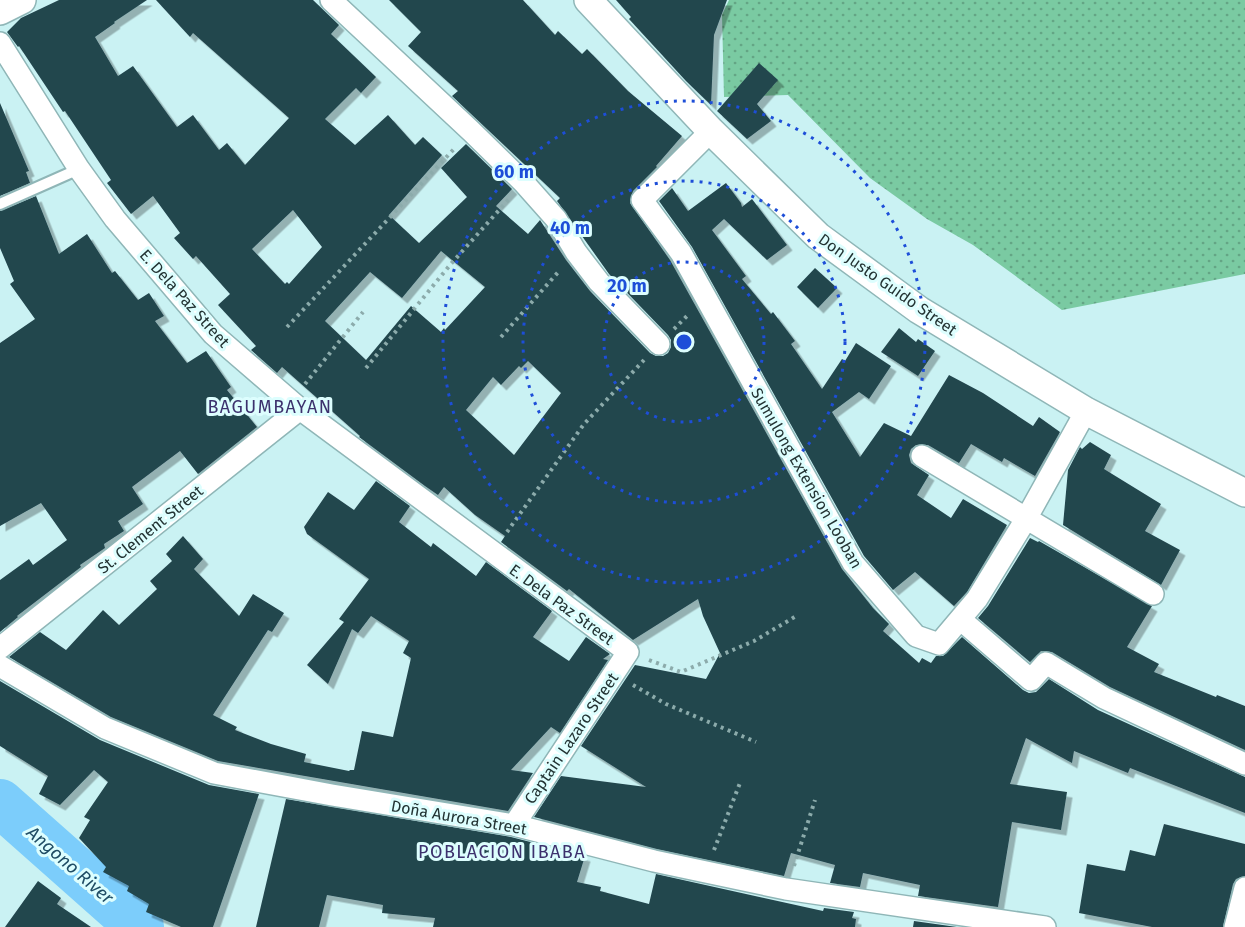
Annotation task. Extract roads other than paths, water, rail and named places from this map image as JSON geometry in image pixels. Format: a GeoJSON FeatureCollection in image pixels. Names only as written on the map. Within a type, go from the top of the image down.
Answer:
{"type":"FeatureCollection","features":[{"type":"Feature","properties":{"kind":"street"},"geometry":{"type":"LineString","coordinates":[[0,11],[22,0]]}},
{"type":"Feature","properties":{"kind":"street"},"geometry":{"type":"LineString","coordinates":[[331,0],[471,130],[524,183],[556,219],[576,252],[599,282],[659,344]]}},
{"type":"Feature","properties":{"kind":"street","name":"Don Justo Guido Street"},"geometry":{"type":"LineString","coordinates":[[588,0],[711,131],[818,236],[919,309],[1086,411],[1245,493]]}},
{"type":"Feature","properties":{"kind":"street","name":"E. Dela Paz Street"},"geometry":{"type":"LineString","coordinates":[[0,43],[79,169],[116,219],[213,334],[295,405],[628,652]]}},
{"type":"Feature","properties":{"kind":"street","name":"Sumulong Extension Looban"},"geometry":{"type":"LineString","coordinates":[[711,131],[642,200],[681,253],[853,563],[916,636],[939,644],[977,599],[1026,519],[1086,411]]}},
{"type":"Feature","properties":{"kind":"street","name":"St. Clement Street"},"geometry":{"type":"LineString","coordinates":[[0,648],[295,405]]}},
{"type":"Feature","properties":{"kind":"street"},"geometry":{"type":"LineString","coordinates":[[922,456],[1153,594]]}},
{"type":"Feature","properties":{"kind":"street"},"geometry":{"type":"LineString","coordinates":[[960,619],[1031,680],[1046,663],[1104,698],[1245,764]]}},
{"type":"Feature","properties":{"kind":"street","name":"Captain Lazaro Street"},"geometry":{"type":"LineString","coordinates":[[514,825],[628,652]]}},
{"type":"Feature","properties":{"kind":"street","name":"Doña Aurora Street"},"geometry":{"type":"LineString","coordinates":[[0,666],[105,728],[214,773],[514,825],[706,874],[786,889],[1045,927]]}},
{"type":"Feature","properties":{"kind":"street"},"geometry":{"type":"LineString","coordinates":[[1235,927],[1245,888]]}},
{"type":"Feature","properties":{"kind":"lane"},"geometry":{"type":"LineString","coordinates":[[0,204],[79,169]]}},
{"type":"Feature","properties":{"kind":"waterway","name":"Angono River"},"geometry":{"type":"LineString","coordinates":[[0,803],[140,927]]}},
{"type":"Feature","properties":{"kind":"district","name":"BAGUMBAYAN"},"geometry":{"type":"Point","coordinates":[270,407]}},
{"type":"Feature","properties":{"kind":"district","name":"POBLACION IBABA"},"geometry":{"type":"Point","coordinates":[502,852]}}]}
